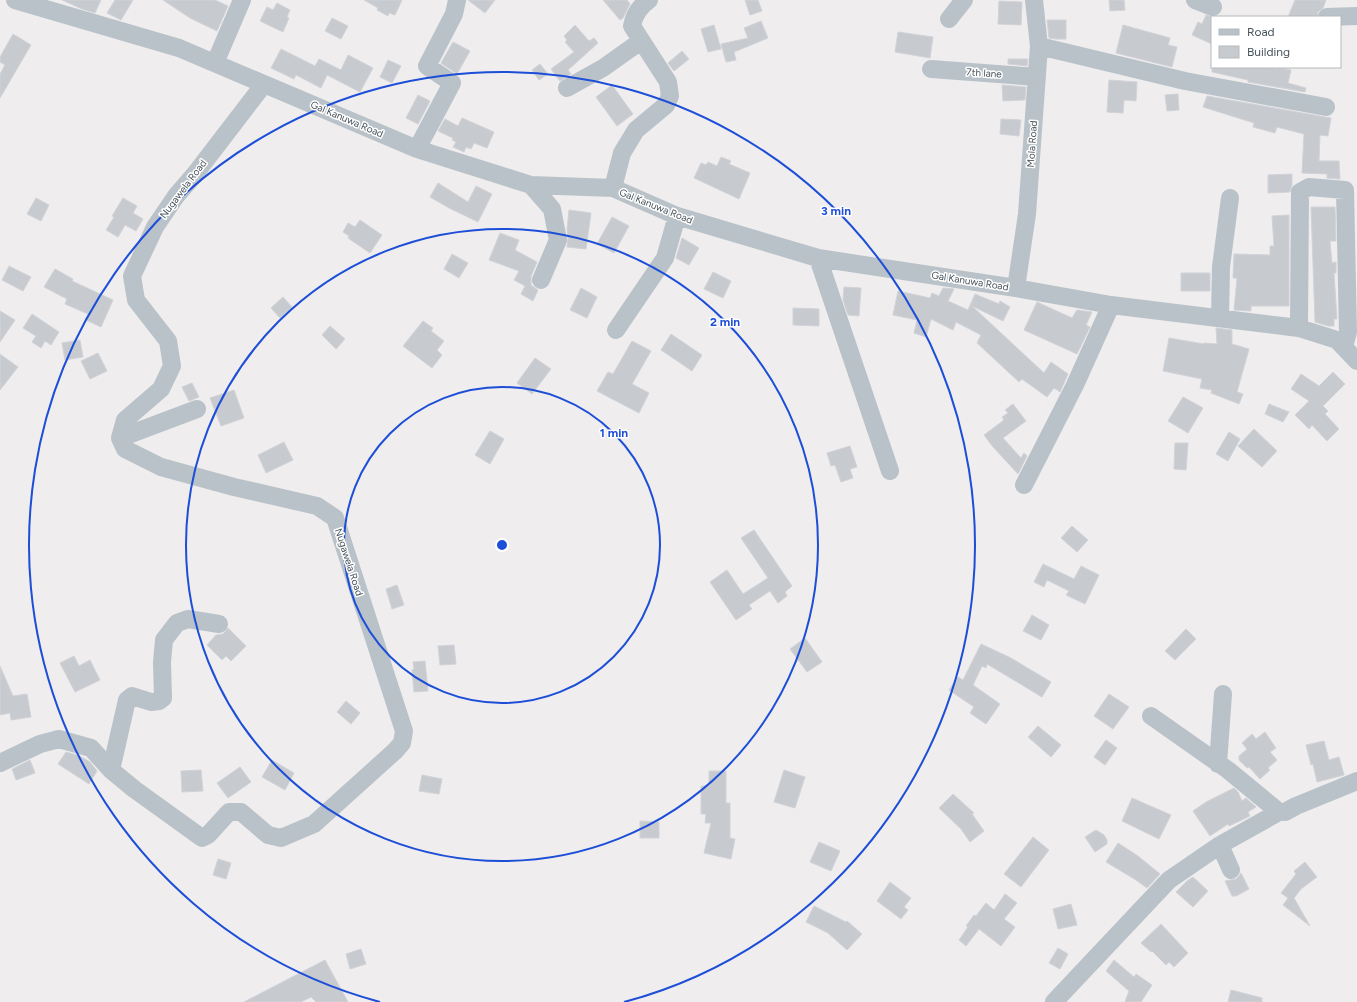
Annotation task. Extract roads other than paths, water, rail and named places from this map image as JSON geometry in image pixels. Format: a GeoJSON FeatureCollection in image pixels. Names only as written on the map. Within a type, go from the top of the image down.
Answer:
{"type":"FeatureCollection","features":[{"type":"Feature","properties":{"kind":"street","name":"Gal Kanuwa Road"},"geometry":{"type":"LineString","coordinates":[[15,0],[179,48],[417,149],[531,185],[613,188],[677,216],[818,258],[1016,288],[1112,305],[1299,328],[1337,340],[1357,361]]}},
{"type":"Feature","properties":{"kind":"street"},"geometry":{"type":"LineString","coordinates":[[215,63],[242,0]]}},
{"type":"Feature","properties":{"kind":"street"},"geometry":{"type":"LineString","coordinates":[[417,149],[452,83],[427,66],[454,14],[458,0]]}},
{"type":"Feature","properties":{"kind":"street"},"geometry":{"type":"LineString","coordinates":[[613,188],[622,153],[636,130],[666,105],[670,96],[668,82],[632,26],[634,17],[643,4],[649,0]]}},
{"type":"Feature","properties":{"kind":"street"},"geometry":{"type":"LineString","coordinates":[[949,19],[964,0]]}},
{"type":"Feature","properties":{"kind":"street","name":"Mola Road"},"geometry":{"type":"LineString","coordinates":[[1016,288],[1027,214],[1039,46],[1034,0]]}},
{"type":"Feature","properties":{"kind":"street"},"geometry":{"type":"LineString","coordinates":[[1195,0],[1213,7]]}},
{"type":"Feature","properties":{"kind":"street"},"geometry":{"type":"LineString","coordinates":[[1341,17],[1357,16]]}},
{"type":"Feature","properties":{"kind":"street"},"geometry":{"type":"LineString","coordinates":[[567,88],[604,68],[641,41]]}},
{"type":"Feature","properties":{"kind":"street"},"geometry":{"type":"LineString","coordinates":[[1039,46],[1185,81],[1326,107]]}},
{"type":"Feature","properties":{"kind":"street","name":"7th lane"},"geometry":{"type":"LineString","coordinates":[[931,69],[1036,77]]}},
{"type":"Feature","properties":{"kind":"street","name":"Nugawela Road"},"geometry":{"type":"LineString","coordinates":[[0,763],[40,744],[59,740],[91,748],[111,770],[134,789],[202,838],[208,836],[229,812],[241,812],[268,835],[281,838],[314,824],[402,743],[404,731],[335,518],[317,506],[234,487],[161,467],[125,449],[120,438],[125,420],[162,389],[172,366],[168,341],[136,300],[132,276],[156,227],[176,196],[195,174],[264,84]]}},
{"type":"Feature","properties":{"kind":"street"},"geometry":{"type":"LineString","coordinates":[[531,185],[552,209],[558,240],[541,280]]}},
{"type":"Feature","properties":{"kind":"street"},"geometry":{"type":"LineString","coordinates":[[1299,328],[1300,192],[1309,187],[1345,190],[1348,332],[1344,347]]}},
{"type":"Feature","properties":{"kind":"street"},"geometry":{"type":"LineString","coordinates":[[1220,318],[1221,267],[1230,198]]}},
{"type":"Feature","properties":{"kind":"street"},"geometry":{"type":"LineString","coordinates":[[616,330],[665,258],[677,216]]}},
{"type":"Feature","properties":{"kind":"street"},"geometry":{"type":"LineString","coordinates":[[818,258],[890,471]]}},
{"type":"Feature","properties":{"kind":"street"},"geometry":{"type":"LineString","coordinates":[[1024,484],[1075,386],[1112,305]]}},
{"type":"Feature","properties":{"kind":"street"},"geometry":{"type":"LineString","coordinates":[[120,438],[197,409]]}},
{"type":"Feature","properties":{"kind":"street"},"geometry":{"type":"LineString","coordinates":[[111,770],[126,700],[132,696],[151,702],[159,701],[163,698],[162,662],[164,640],[177,622],[188,619],[219,624]]}},
{"type":"Feature","properties":{"kind":"street"},"geometry":{"type":"LineString","coordinates":[[1218,764],[1223,694]]}},
{"type":"Feature","properties":{"kind":"street"},"geometry":{"type":"LineString","coordinates":[[1151,716],[1228,770],[1279,812]]}},
{"type":"Feature","properties":{"kind":"street"},"geometry":{"type":"LineString","coordinates":[[1054,1002],[1169,880],[1220,845],[1279,812],[1285,812],[1357,781]]}},
{"type":"Feature","properties":{"kind":"street"},"geometry":{"type":"LineString","coordinates":[[1220,845],[1231,870]]}}]}
